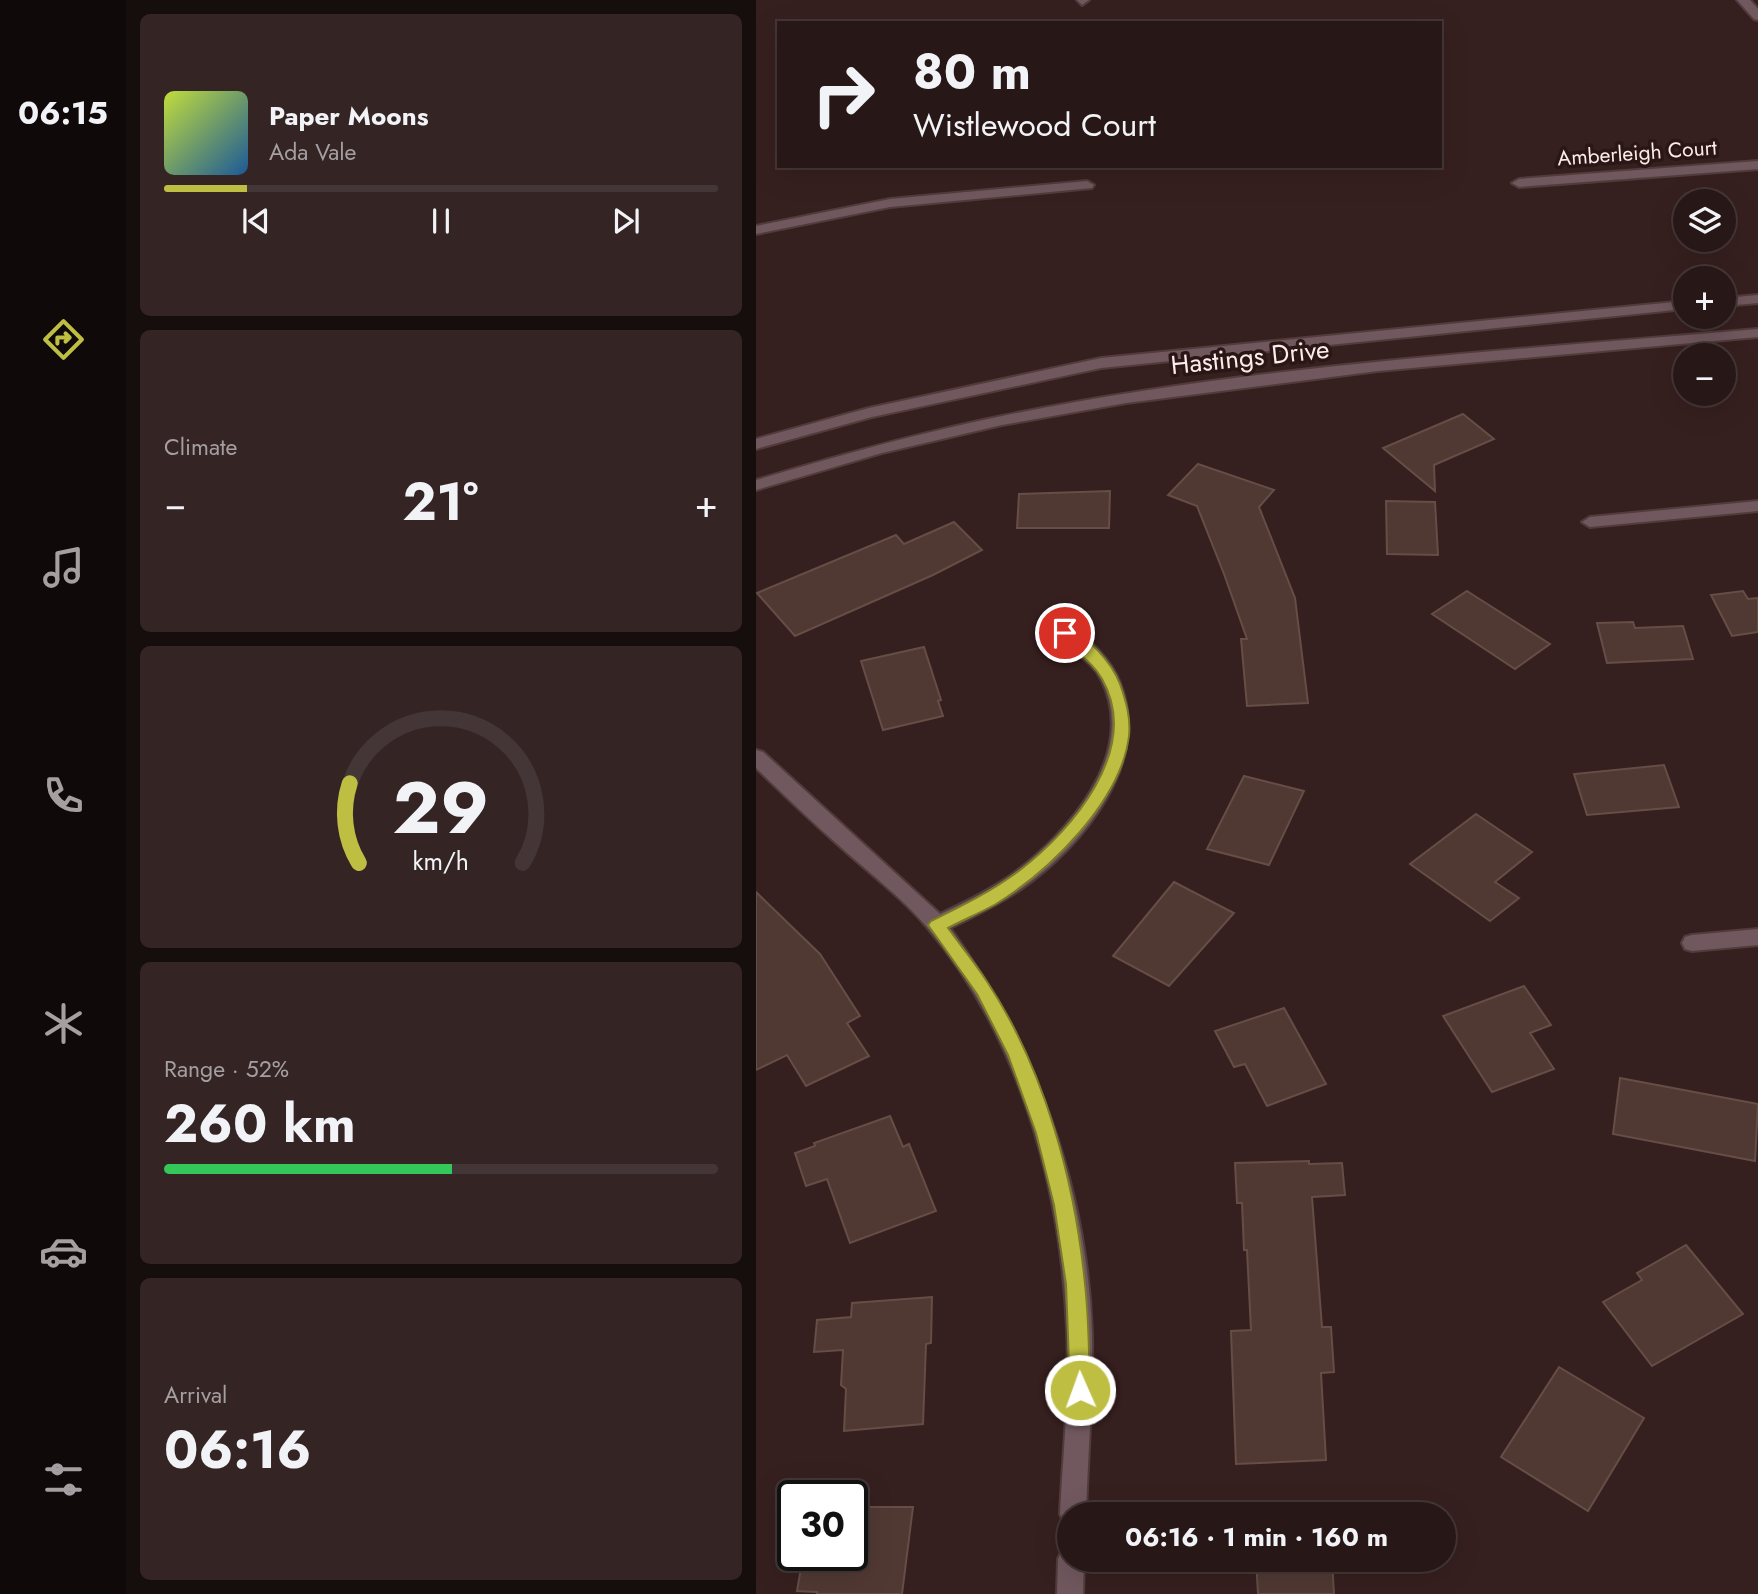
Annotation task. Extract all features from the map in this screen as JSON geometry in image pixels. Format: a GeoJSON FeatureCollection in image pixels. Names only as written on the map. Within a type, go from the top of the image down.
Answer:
{"type":"FeatureCollection","features":[{"type":"Feature","properties":{"kind":"street"},"geometry":{"type":"LineString","coordinates":[[1743,0],[1758,16]]}},
{"type":"Feature","properties":{"kind":"street","name":"Amberleigh Court"},"geometry":{"type":"LineString","coordinates":[[1519,183],[1758,165]]}},
{"type":"Feature","properties":{"kind":"street"},"geometry":{"type":"LineString","coordinates":[[756,230],[890,203],[1087,185]]}},
{"type":"Feature","properties":{"kind":"street"},"geometry":{"type":"LineString","coordinates":[[1736,301],[1758,299]]}},
{"type":"Feature","properties":{"kind":"street","name":"Hastings Drive"},"geometry":{"type":"LineString","coordinates":[[756,444],[921,401],[1101,363],[1403,331],[1673,307]]}},
{"type":"Feature","properties":{"kind":"street","name":"Hastings Drive"},"geometry":{"type":"LineString","coordinates":[[756,485],[904,443],[1017,416],[1125,397],[1211,385],[1758,333]]}},
{"type":"Feature","properties":{"kind":"street"},"geometry":{"type":"LineString","coordinates":[[1590,522],[1758,506]]}},
{"type":"Feature","properties":{"kind":"street"},"geometry":{"type":"LineString","coordinates":[[937,925],[989,900],[1025,875],[1056,848],[1088,811],[1112,767],[1121,736],[1120,706],[1110,678],[1091,653],[1065,633]]}},
{"type":"Feature","properties":{"kind":"street"},"geometry":{"type":"LineString","coordinates":[[756,757],[903,890],[937,925],[983,989],[1017,1055],[1046,1133],[1063,1205],[1076,1284],[1080,1390],[1074,1502]]}},
{"type":"Feature","properties":{"kind":"street"},"geometry":{"type":"LineString","coordinates":[[1692,943],[1758,937]]}},
{"type":"Feature","properties":{"kind":"street"},"geometry":{"type":"LineString","coordinates":[[1070,1594],[1071,1572]]}},
{"type":"Feature","properties":{"kind":"building"},"geometry":{"type":"Polygon","coordinates":[[[1463,414],[1494,439],[1434,465],[1435,491],[1383,448],[1463,414]]]}},
{"type":"Feature","properties":{"kind":"building"},"geometry":{"type":"Polygon","coordinates":[[[1198,464],[1274,490],[1259,507],[1295,598],[1308,703],[1247,706],[1241,639],[1247,639],[1224,574],[1197,506],[1168,495],[1198,464]]]}},
{"type":"Feature","properties":{"kind":"building"},"geometry":{"type":"Polygon","coordinates":[[[1110,491],[1109,528],[1017,528],[1019,494],[1110,491]]]}},
{"type":"Feature","properties":{"kind":"building"},"geometry":{"type":"Polygon","coordinates":[[[1386,501],[1435,502],[1438,555],[1387,554],[1386,501]]]}},
{"type":"Feature","properties":{"kind":"building"},"geometry":{"type":"Polygon","coordinates":[[[954,522],[982,550],[933,575],[795,636],[757,593],[896,535],[904,544],[954,522]]]}},
{"type":"Feature","properties":{"kind":"building"},"geometry":{"type":"Polygon","coordinates":[[[1467,591],[1550,644],[1515,669],[1432,614],[1467,591]]]}},
{"type":"Feature","properties":{"kind":"building"},"geometry":{"type":"Polygon","coordinates":[[[1743,591],[1748,599],[1758,598],[1758,632],[1732,636],[1711,595],[1743,591]]]}},
{"type":"Feature","properties":{"kind":"building"},"geometry":{"type":"Polygon","coordinates":[[[1633,622],[1635,628],[1683,626],[1693,659],[1607,663],[1597,623],[1633,622]]]}},
{"type":"Feature","properties":{"kind":"building"},"geometry":{"type":"Polygon","coordinates":[[[924,647],[941,700],[938,701],[943,716],[883,730],[861,661],[924,647]]]}},
{"type":"Feature","properties":{"kind":"building"},"geometry":{"type":"Polygon","coordinates":[[[1664,765],[1679,807],[1587,815],[1574,774],[1664,765]]]}},
{"type":"Feature","properties":{"kind":"building"},"geometry":{"type":"Polygon","coordinates":[[[1244,776],[1304,791],[1269,865],[1207,849],[1244,776]]]}},
{"type":"Feature","properties":{"kind":"building"},"geometry":{"type":"Polygon","coordinates":[[[1476,814],[1532,852],[1495,882],[1519,898],[1490,921],[1410,864],[1476,814]]]}},
{"type":"Feature","properties":{"kind":"building"},"geometry":{"type":"Polygon","coordinates":[[[1174,882],[1234,913],[1169,986],[1113,956],[1174,882]]]}},
{"type":"Feature","properties":{"kind":"building"},"geometry":{"type":"Polygon","coordinates":[[[756,892],[820,954],[860,1016],[847,1023],[869,1056],[806,1086],[787,1055],[756,1070],[756,892]]]}},
{"type":"Feature","properties":{"kind":"building"},"geometry":{"type":"Polygon","coordinates":[[[1524,986],[1551,1025],[1530,1033],[1554,1069],[1492,1092],[1443,1016],[1524,986]]]}},
{"type":"Feature","properties":{"kind":"building"},"geometry":{"type":"Polygon","coordinates":[[[1284,1008],[1326,1084],[1267,1106],[1245,1064],[1234,1067],[1215,1031],[1284,1008]]]}},
{"type":"Feature","properties":{"kind":"building"},"geometry":{"type":"Polygon","coordinates":[[[1620,1078],[1758,1104],[1755,1161],[1613,1134],[1620,1078]]]}},
{"type":"Feature","properties":{"kind":"building"},"geometry":{"type":"Polygon","coordinates":[[[890,1116],[903,1147],[909,1144],[936,1211],[850,1243],[827,1179],[806,1186],[795,1153],[815,1146],[814,1143],[890,1116]]]}},
{"type":"Feature","properties":{"kind":"building"},"geometry":{"type":"Polygon","coordinates":[[[1309,1161],[1309,1164],[1342,1163],[1345,1195],[1312,1197],[1322,1327],[1331,1327],[1334,1372],[1321,1373],[1326,1460],[1236,1464],[1231,1331],[1251,1330],[1247,1250],[1244,1250],[1242,1203],[1237,1203],[1235,1163],[1309,1161]]]}},
{"type":"Feature","properties":{"kind":"building"},"geometry":{"type":"Polygon","coordinates":[[[1686,1245],[1743,1314],[1652,1366],[1603,1302],[1642,1280],[1637,1273],[1686,1245]]]}},
{"type":"Feature","properties":{"kind":"building"},"geometry":{"type":"Polygon","coordinates":[[[932,1297],[931,1343],[926,1344],[923,1424],[844,1431],[846,1389],[841,1385],[843,1350],[814,1352],[817,1320],[851,1317],[852,1303],[932,1297]]]}},
{"type":"Feature","properties":{"kind":"building"},"geometry":{"type":"Polygon","coordinates":[[[1559,1367],[1644,1418],[1588,1511],[1501,1457],[1559,1367]]]}},
{"type":"Feature","properties":{"kind":"building"},"geometry":{"type":"Polygon","coordinates":[[[868,1507],[913,1507],[902,1594],[817,1594],[797,1591],[800,1571],[868,1571],[868,1507]]]}},
{"type":"Feature","properties":{"kind":"building"},"geometry":{"type":"Polygon","coordinates":[[[1257,1572],[1333,1572],[1334,1594],[1258,1594],[1257,1572]]]}},
{"type":"Feature","properties":{"kind":"route"},"geometry":{"type":"LineString","coordinates":[[1065,633],[1091,653],[1110,678],[1120,706],[1121,736],[1112,767],[1088,811],[1056,848],[1025,875],[989,900],[937,925],[983,989],[1017,1055],[1046,1133],[1063,1205],[1076,1284],[1080,1390]]}}]}
